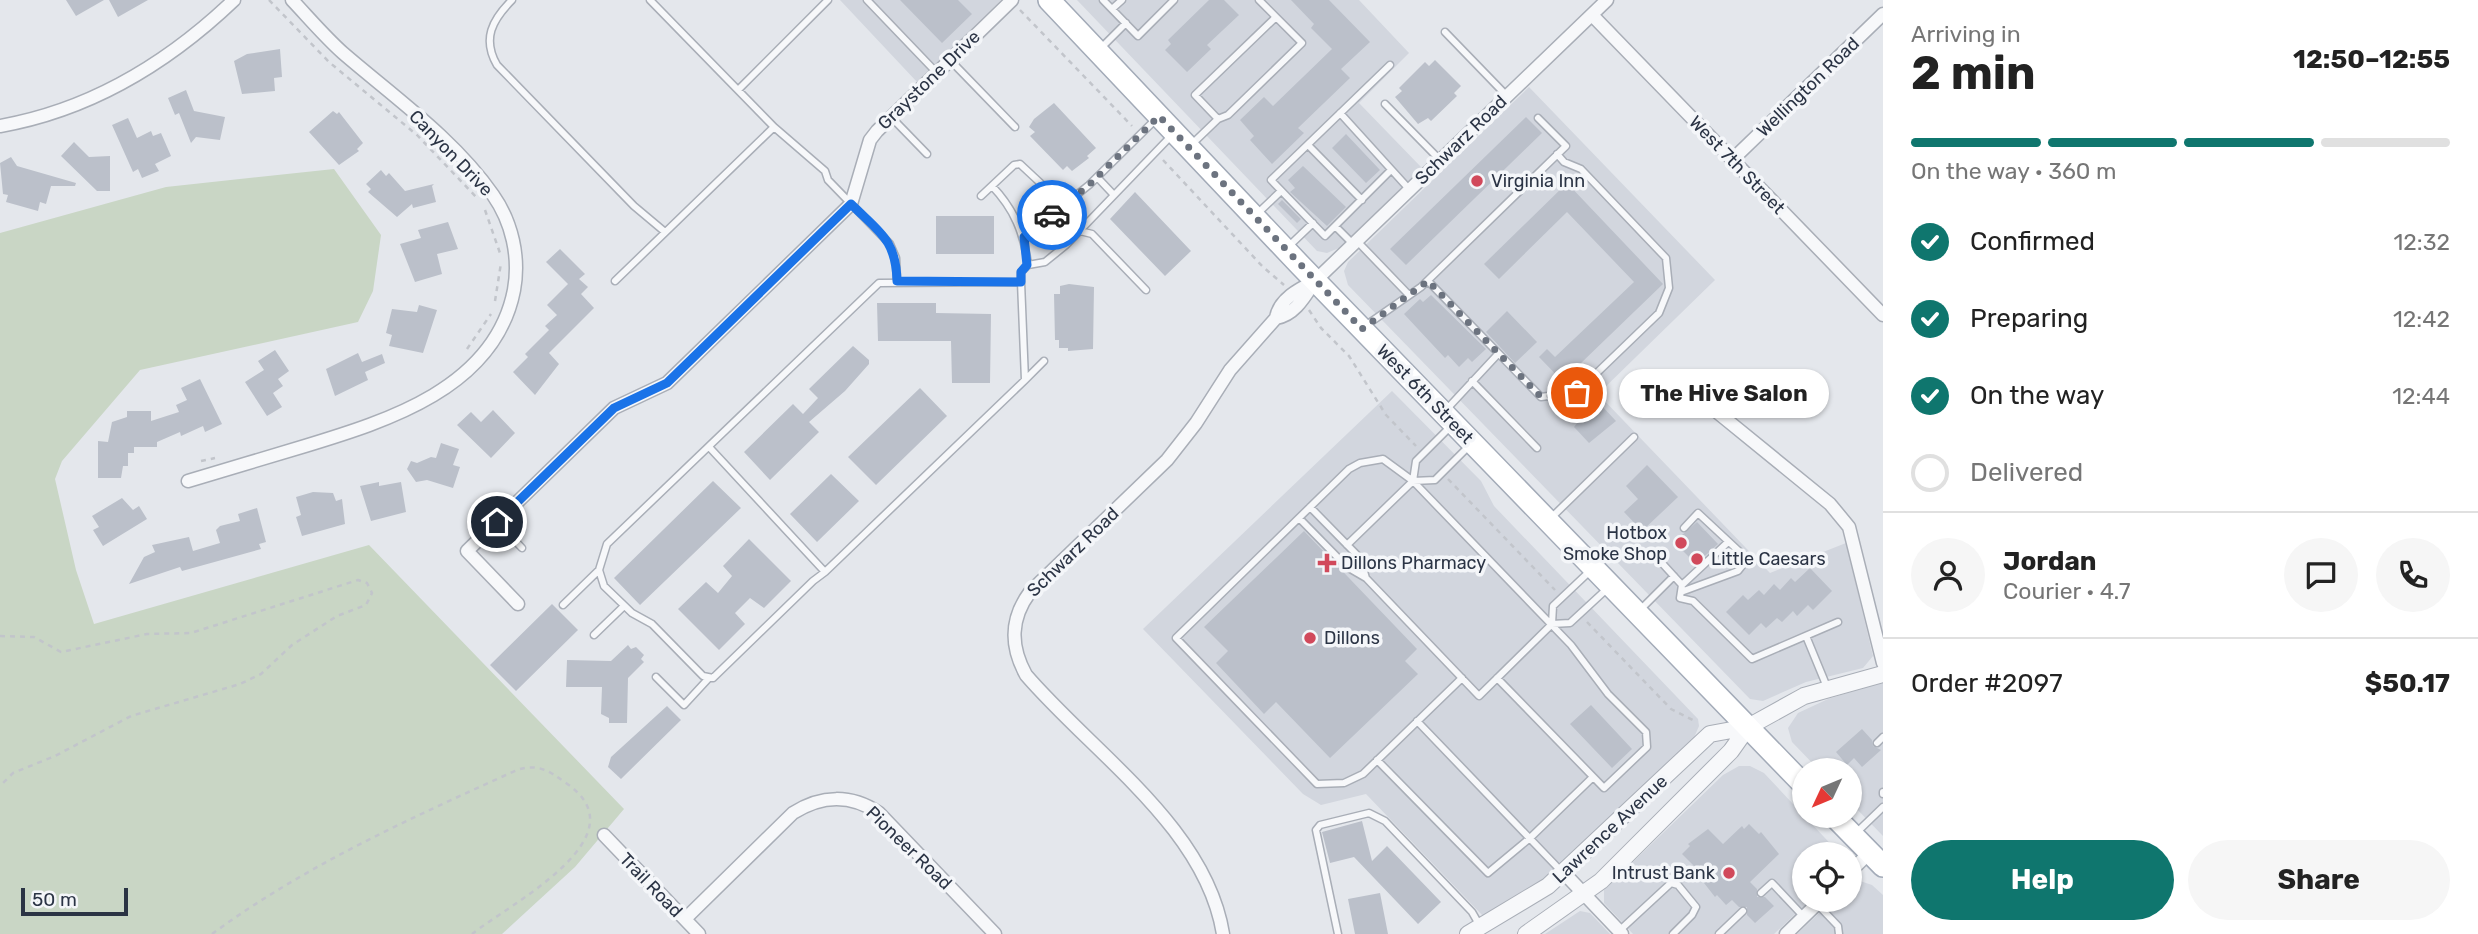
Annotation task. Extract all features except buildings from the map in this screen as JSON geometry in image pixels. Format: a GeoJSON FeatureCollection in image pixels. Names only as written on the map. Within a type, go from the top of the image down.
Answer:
{"type":"FeatureCollection","features":[{"type":"Feature","properties":{"kind":"main road","name":"West 6th Street"},"geometry":{"type":"LineString","coordinates":[[1049,0],[1285,250],[1792,773]]}},
{"type":"Feature","properties":{"kind":"main road"},"geometry":{"type":"LineString","coordinates":[[1846,828],[1876,859]]}},
{"type":"Feature","properties":{"kind":"street"},"geometry":{"type":"LineString","coordinates":[[0,126],[51,114],[123,83],[194,36],[234,0]]}},
{"type":"Feature","properties":{"kind":"street","name":"Canyon Drive"},"geometry":{"type":"LineString","coordinates":[[188,481],[403,413],[453,382],[482,355],[496,337],[511,303],[516,260],[513,238],[506,217],[491,191],[422,120],[340,51],[292,0]]}},
{"type":"Feature","properties":{"kind":"street","name":"Graystone Drive"},"geometry":{"type":"LineString","coordinates":[[518,604],[467,551],[614,408],[667,383],[851,204],[870,140],[1012,0]]}},
{"type":"Feature","properties":{"kind":"street","name":"Schwarz Road"},"geometry":{"type":"LineString","coordinates":[[1223,934],[1212,888],[1194,854],[1172,826],[1026,675],[1019,661],[1013,632],[1020,605],[1030,592],[1167,460],[1196,423],[1230,370],[1276,318],[1285,316],[1303,299],[1315,281],[1607,0]]}},
{"type":"Feature","properties":{"kind":"street","name":"Wellington Road"},"geometry":{"type":"LineString","coordinates":[[1732,160],[1883,14]]}},
{"type":"Feature","properties":{"kind":"street","name":"West 7th Street"},"geometry":{"type":"LineString","coordinates":[[1592,15],[1883,315]]}},
{"type":"Feature","properties":{"kind":"street"},"geometry":{"type":"LineString","coordinates":[[1717,411],[1830,504],[1849,527],[1883,672]]}},
{"type":"Feature","properties":{"kind":"street","name":"Lawrence Avenue"},"geometry":{"type":"LineString","coordinates":[[1475,931],[1564,873],[1710,734],[1748,727],[1827,687],[1883,672]]}},
{"type":"Feature","properties":{"kind":"street","name":"Lawrence Avenue"},"geometry":{"type":"LineString","coordinates":[[1526,934],[1584,895],[1731,751],[1748,727]]}},
{"type":"Feature","properties":{"kind":"street","name":"Pioneer Road"},"geometry":{"type":"LineString","coordinates":[[685,919],[793,813],[805,806],[839,799],[867,805],[878,813],[995,934]]}},
{"type":"Feature","properties":{"kind":"street","name":"Trail Road"},"geometry":{"type":"LineString","coordinates":[[604,835],[699,934]]}},
{"type":"Feature","properties":{"kind":"street"},"geometry":{"type":"LineString","coordinates":[[1564,873],[1621,933]]}},
{"type":"Feature","properties":{"kind":"street"},"geometry":{"type":"LineString","coordinates":[[1786,934],[1808,912]]}},
{"type":"Feature","properties":{"kind":"lane"},"geometry":{"type":"LineString","coordinates":[[512,0],[489,33],[490,53],[497,65],[634,206],[665,232]]}},
{"type":"Feature","properties":{"kind":"lane"},"geometry":{"type":"LineString","coordinates":[[650,0],[774,127],[825,171],[828,180],[890,244],[896,258],[897,281]]}},
{"type":"Feature","properties":{"kind":"lane"},"geometry":{"type":"LineString","coordinates":[[738,90],[828,0]]}},
{"type":"Feature","properties":{"kind":"lane"},"geometry":{"type":"LineString","coordinates":[[867,0],[937,73]]}},
{"type":"Feature","properties":{"kind":"lane"},"geometry":{"type":"LineString","coordinates":[[1103,0],[1138,36],[1174,0]]}},
{"type":"Feature","properties":{"kind":"lane"},"geometry":{"type":"LineString","coordinates":[[1112,9],[1122,0]]}},
{"type":"Feature","properties":{"kind":"lane"},"geometry":{"type":"LineString","coordinates":[[1025,380],[1021,272],[1027,265],[1045,262],[1080,232],[1113,194],[1182,140],[1228,115],[1302,43],[1259,0]]}},
{"type":"Feature","properties":{"kind":"lane"},"geometry":{"type":"LineString","coordinates":[[1219,119],[1195,95],[1276,17]]}},
{"type":"Feature","properties":{"kind":"lane"},"geometry":{"type":"LineString","coordinates":[[1098,51],[1126,23]]}},
{"type":"Feature","properties":{"kind":"lane"},"geometry":{"type":"LineString","coordinates":[[1445,32],[1507,96]]}},
{"type":"Feature","properties":{"kind":"lane"},"geometry":{"type":"LineString","coordinates":[[950,60],[1015,127]]}},
{"type":"Feature","properties":{"kind":"lane"},"geometry":{"type":"LineString","coordinates":[[1390,65],[1271,180],[1325,236],[1391,170]]}},
{"type":"Feature","properties":{"kind":"lane"},"geometry":{"type":"LineString","coordinates":[[1385,104],[1440,160]]}},
{"type":"Feature","properties":{"kind":"lane"},"geometry":{"type":"LineString","coordinates":[[1340,113],[1410,189]]}},
{"type":"Feature","properties":{"kind":"lane"},"geometry":{"type":"LineString","coordinates":[[1024,237],[1097,177],[1159,116]]}},
{"type":"Feature","properties":{"kind":"lane"},"geometry":{"type":"LineString","coordinates":[[891,117],[927,154]]}},
{"type":"Feature","properties":{"kind":"lane"},"geometry":{"type":"LineString","coordinates":[[1362,329],[1428,281],[1566,146],[1538,118]]}},
{"type":"Feature","properties":{"kind":"lane"},"geometry":{"type":"LineString","coordinates":[[615,281],[774,127]]}},
{"type":"Feature","properties":{"kind":"lane"},"geometry":{"type":"LineString","coordinates":[[1308,145],[1362,200]]}},
{"type":"Feature","properties":{"kind":"lane"},"geometry":{"type":"LineString","coordinates":[[1428,281],[1541,397],[1577,393],[1659,313],[1666,303],[1669,288],[1666,258],[1581,169],[1564,162],[1557,154]]}},
{"type":"Feature","properties":{"kind":"lane"},"geometry":{"type":"LineString","coordinates":[[981,196],[1014,165],[1020,164],[1050,192]]}},
{"type":"Feature","properties":{"kind":"lane"},"geometry":{"type":"LineString","coordinates":[[1097,177],[1113,194]]}},
{"type":"Feature","properties":{"kind":"lane"},"geometry":{"type":"LineString","coordinates":[[992,186],[1009,205],[1024,237],[1027,265]]}},
{"type":"Feature","properties":{"kind":"lane"},"geometry":{"type":"LineString","coordinates":[[1254,217],[1281,191]]}},
{"type":"Feature","properties":{"kind":"lane"},"geometry":{"type":"LineString","coordinates":[[1057,210],[1064,227],[1092,234],[1146,290]]}},
{"type":"Feature","properties":{"kind":"lane"},"geometry":{"type":"LineString","coordinates":[[1285,250],[1313,223]]}},
{"type":"Feature","properties":{"kind":"lane"},"geometry":{"type":"LineString","coordinates":[[1335,226],[1409,295]]}},
{"type":"Feature","properties":{"kind":"lane"},"geometry":{"type":"LineString","coordinates":[[563,605],[599,570],[607,544],[879,283],[1021,282]]}},
{"type":"Feature","properties":{"kind":"lane"},"geometry":{"type":"LineString","coordinates":[[1347,545],[1413,481],[1416,460],[1472,381],[1498,354]]}},
{"type":"Feature","properties":{"kind":"lane"},"geometry":{"type":"LineString","coordinates":[[656,677],[684,705],[708,679],[713,678],[825,572],[1044,361]]}},
{"type":"Feature","properties":{"kind":"lane"},"geometry":{"type":"LineString","coordinates":[[1472,381],[1536,448]]}},
{"type":"Feature","properties":{"kind":"lane"},"geometry":{"type":"LineString","coordinates":[[1548,521],[1634,437]]}},
{"type":"Feature","properties":{"kind":"lane"},"geometry":{"type":"LineString","coordinates":[[1413,481],[1435,480],[1472,443]]}},
{"type":"Feature","properties":{"kind":"lane"},"geometry":{"type":"LineString","coordinates":[[710,448],[825,572]]}},
{"type":"Feature","properties":{"kind":"lane"},"geometry":{"type":"LineString","coordinates":[[1462,678],[1354,780],[1317,784],[1176,638],[1349,469],[1383,459],[1413,481],[1552,624],[1608,694],[1646,733],[1647,747],[1604,788],[1497,678]]}},
{"type":"Feature","properties":{"kind":"lane"},"geometry":{"type":"LineString","coordinates":[[1310,507],[1360,558],[1366,578]]}},
{"type":"Feature","properties":{"kind":"lane"},"geometry":{"type":"LineString","coordinates":[[1682,589],[1743,566],[1742,554],[1727,543],[1699,513],[1684,528]]}},
{"type":"Feature","properties":{"kind":"lane"},"geometry":{"type":"LineString","coordinates":[[1299,518],[1347,567],[1366,578],[1479,696],[1552,624],[1570,623],[1611,585]]}},
{"type":"Feature","properties":{"kind":"lane"},"geometry":{"type":"LineString","coordinates":[[497,522],[522,548]]}},
{"type":"Feature","properties":{"kind":"lane"},"geometry":{"type":"LineString","coordinates":[[1727,543],[1682,589],[1680,598],[1693,601],[1752,659],[1838,622]]}},
{"type":"Feature","properties":{"kind":"lane"},"geometry":{"type":"LineString","coordinates":[[1661,562],[1682,589]]}},
{"type":"Feature","properties":{"kind":"lane"},"geometry":{"type":"LineString","coordinates":[[1552,624],[1553,606],[1594,567]]}},
{"type":"Feature","properties":{"kind":"lane"},"geometry":{"type":"LineString","coordinates":[[599,570],[604,586],[624,606],[652,624],[708,679]]}},
{"type":"Feature","properties":{"kind":"lane"},"geometry":{"type":"LineString","coordinates":[[1637,612],[1674,576]]}},
{"type":"Feature","properties":{"kind":"lane"},"geometry":{"type":"LineString","coordinates":[[594,635],[624,606]]}},
{"type":"Feature","properties":{"kind":"lane"},"geometry":{"type":"LineString","coordinates":[[1806,636],[1827,687]]}},
{"type":"Feature","properties":{"kind":"lane"},"geometry":{"type":"LineString","coordinates":[[1417,722],[1564,873]]}},
{"type":"Feature","properties":{"kind":"lane"},"geometry":{"type":"LineString","coordinates":[[1877,743],[1883,737]]}},
{"type":"Feature","properties":{"kind":"lane"},"geometry":{"type":"LineString","coordinates":[[1377,760],[1488,873],[1530,838],[1593,777]]}},
{"type":"Feature","properties":{"kind":"lane"},"geometry":{"type":"LineString","coordinates":[[1853,835],[1883,807]]}},
{"type":"Feature","properties":{"kind":"lane"},"geometry":{"type":"LineString","coordinates":[[1338,934],[1316,830],[1320,825],[1369,813],[1385,821],[1472,912],[1475,931]]}},
{"type":"Feature","properties":{"kind":"lane"},"geometry":{"type":"LineString","coordinates":[[1621,933],[1671,883],[1678,885],[1696,906],[1692,915],[1673,934]]}},
{"type":"Feature","properties":{"kind":"lane"},"geometry":{"type":"LineString","coordinates":[[1761,893],[1772,883],[1804,916]]}},
{"type":"Feature","properties":{"kind":"lane"},"geometry":{"type":"LineString","coordinates":[[1719,934],[1743,911]]}},
{"type":"Feature","properties":{"kind":"lane"},"geometry":{"type":"LineString","coordinates":[[1827,912],[1838,926],[1839,934]]}},
{"type":"Feature","properties":{"kind":"path"},"geometry":{"type":"LineString","coordinates":[[269,0],[329,62],[417,135],[484,206],[502,259],[494,310],[467,349]]}},
{"type":"Feature","properties":{"kind":"path"},"geometry":{"type":"LineString","coordinates":[[1309,310],[1321,328],[1354,362],[1386,415],[1423,453]]}},
{"type":"Feature","properties":{"kind":"path"},"geometry":{"type":"LineString","coordinates":[[201,461],[225,455]]}},
{"type":"Feature","properties":{"kind":"path"},"geometry":{"type":"LineString","coordinates":[[1442,473],[1563,597]]}},
{"type":"Feature","properties":{"kind":"path"},"geometry":{"type":"LineString","coordinates":[[0,636],[26,635],[55,650],[71,651],[147,634],[191,633],[358,580],[368,583],[372,593],[366,605],[337,616],[292,645],[261,674],[240,684],[131,716],[55,756],[13,773],[0,786]]}},
{"type":"Feature","properties":{"kind":"path"},"geometry":{"type":"LineString","coordinates":[[1580,614],[1671,709],[1697,722]]}},
{"type":"Feature","properties":{"kind":"path"},"geometry":{"type":"LineString","coordinates":[[212,934],[269,894],[377,834],[517,770],[536,766],[582,794],[591,814],[589,832],[575,855],[557,871],[472,934]]}},
{"type":"Feature","properties":{"kind":"shaded area"},"geometry":{"type":"Polygon","coordinates":[[[840,0],[1001,0],[917,82],[840,0]]]}},
{"type":"Feature","properties":{"kind":"shaded area"},"geometry":{"type":"Polygon","coordinates":[[[1077,0],[1359,0],[1409,53],[1359,103],[1422,168],[1339,248],[1327,253],[1317,251],[1077,0]]]}},
{"type":"Feature","properties":{"kind":"shaded area"},"geometry":{"type":"Polygon","coordinates":[[[1529,87],[1715,280],[1598,394],[1770,573],[1846,543],[1873,656],[1863,668],[1806,682],[1763,701],[1750,699],[1348,285],[1344,271],[1348,262],[1529,87]]]}},
{"type":"Feature","properties":{"kind":"shaded area"},"geometry":{"type":"Polygon","coordinates":[[[1392,391],[1481,481],[1494,506],[1698,719],[1699,726],[1693,740],[1555,872],[1484,917],[1366,794],[1321,805],[1303,794],[1143,629],[1392,391]]]}},
{"type":"Feature","properties":{"kind":"shaded area"},"geometry":{"type":"Polygon","coordinates":[[[1883,682],[1883,836],[1862,814],[1862,758],[1807,758],[1792,742],[1788,728],[1798,713],[1828,699],[1883,682]]]}},
{"type":"Feature","properties":{"kind":"shaded area"},"geometry":{"type":"Polygon","coordinates":[[[1739,766],[1750,766],[1764,773],[1792,803],[1792,828],[1816,828],[1829,842],[1792,842],[1792,912],[1797,912],[1774,934],[1633,934],[1604,903],[1604,890],[1723,775],[1739,766]]]}},
{"type":"Feature","properties":{"kind":"shaded area"},"geometry":{"type":"Polygon","coordinates":[[[1862,882],[1872,885],[1883,895],[1883,934],[1797,934],[1820,912],[1862,912],[1862,882]]]}},
{"type":"Feature","properties":{"kind":"shaded area"},"geometry":{"type":"Polygon","coordinates":[[[1580,911],[1590,913],[1610,934],[1545,934],[1580,911]]]}},
{"type":"Feature","properties":{"kind":"green space"},"geometry":{"type":"Polygon","coordinates":[[[334,169],[381,235],[373,291],[358,322],[140,370],[62,461],[55,479],[76,570],[94,624],[369,545],[624,809],[575,867],[502,934],[0,934],[0,233],[166,187],[334,169]]]}},
{"type":"Feature","properties":{"kind":"way so far"},"geometry":{"type":"LineString","coordinates":[[1052,215],[1089,185],[1159,116],[1362,329],[1428,281],[1541,397],[1577,393]]}},
{"type":"Feature","properties":{"kind":"place","name":"Virginia Inn"},"geometry":{"type":"Point","coordinates":[1477,181]}},
{"type":"Feature","properties":{"kind":"place","name":"The Hive Salon"},"geometry":{"type":"Point","coordinates":[1577,393]}},
{"type":"Feature","properties":{"kind":"place","name":"Hotbox Smoke Shop"},"geometry":{"type":"Point","coordinates":[1681,543]}},
{"type":"Feature","properties":{"kind":"place","name":"Little Caesars"},"geometry":{"type":"Point","coordinates":[1697,559]}},
{"type":"Feature","properties":{"kind":"place","name":"Dillons Pharmacy"},"geometry":{"type":"Point","coordinates":[1327,563]}},
{"type":"Feature","properties":{"kind":"place","name":"Dillons"},"geometry":{"type":"Point","coordinates":[1310,638]}},
{"type":"Feature","properties":{"kind":"place","name":"Intrust Bank"},"geometry":{"type":"Point","coordinates":[1729,873]}},
{"type":"Feature","properties":{"kind":"route"},"geometry":{"type":"LineString","coordinates":[[497,522],[614,408],[667,383],[851,204],[890,244],[896,258],[897,281],[1021,282],[1021,272],[1027,265],[1024,237],[1052,215]]}}]}
